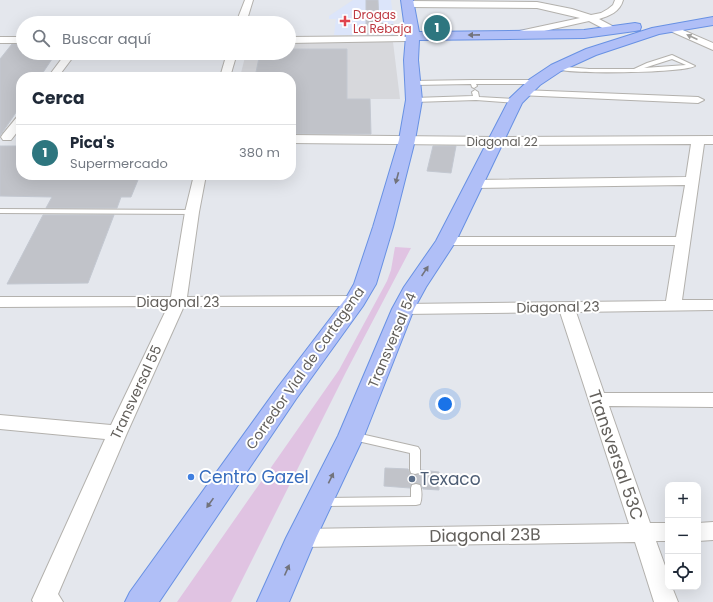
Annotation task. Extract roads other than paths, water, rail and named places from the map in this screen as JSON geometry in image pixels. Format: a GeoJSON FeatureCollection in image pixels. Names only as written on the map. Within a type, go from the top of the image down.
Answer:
{"type":"FeatureCollection","features":[{"type":"Feature","properties":{"kind":"main road","name":"Corredor Vial de Cartagena"},"geometry":{"type":"LineString","coordinates":[[148,594],[282,400],[355,301],[365,284],[384,227],[407,140],[414,100],[411,60],[406,34],[404,1]]}},
{"type":"Feature","properties":{"kind":"main road"},"geometry":{"type":"LineString","coordinates":[[406,34],[584,34],[713,15]]}},
{"type":"Feature","properties":{"kind":"main road"},"geometry":{"type":"LineString","coordinates":[[591,52],[642,35],[671,28],[713,21]]}},
{"type":"Feature","properties":{"kind":"main road"},"geometry":{"type":"LineString","coordinates":[[612,30],[642,35]]}},
{"type":"Feature","properties":{"kind":"main road"},"geometry":{"type":"LineString","coordinates":[[564,34],[588,39],[594,45],[591,52]]}},
{"type":"Feature","properties":{"kind":"main road","name":"Transversal 54"},"geometry":{"type":"LineString","coordinates":[[273,602],[301,538],[320,502],[351,436],[403,309],[415,287],[446,241],[495,141],[519,97],[535,82],[556,68],[591,52]]}},
{"type":"Feature","properties":{"kind":"street"},"geometry":{"type":"LineString","coordinates":[[243,16],[249,0]]}},
{"type":"Feature","properties":{"kind":"street"},"geometry":{"type":"LineString","coordinates":[[513,34],[590,18],[612,11],[618,5],[619,0]]}},
{"type":"Feature","properties":{"kind":"street"},"geometry":{"type":"LineString","coordinates":[[404,1],[537,5],[566,10],[590,18],[612,30]]}},
{"type":"Feature","properties":{"kind":"street"},"geometry":{"type":"LineString","coordinates":[[599,23],[611,20],[622,14]]}},
{"type":"Feature","properties":{"kind":"street"},"geometry":{"type":"LineString","coordinates":[[671,28],[713,46]]}},
{"type":"Feature","properties":{"kind":"street"},"geometry":{"type":"LineString","coordinates":[[296,40],[406,34]]}},
{"type":"Feature","properties":{"kind":"street"},"geometry":{"type":"LineString","coordinates":[[0,40],[16,40]]}},
{"type":"Feature","properties":{"kind":"street"},"geometry":{"type":"LineString","coordinates":[[57,72],[66,60]]}},
{"type":"Feature","properties":{"kind":"street"},"geometry":{"type":"LineString","coordinates":[[226,72],[230,60]]}},
{"type":"Feature","properties":{"kind":"street"},"geometry":{"type":"LineString","coordinates":[[519,97],[698,100]]}},
{"type":"Feature","properties":{"kind":"street"},"geometry":{"type":"LineString","coordinates":[[4,137],[16,124]]}},
{"type":"Feature","properties":{"kind":"street"},"geometry":{"type":"LineString","coordinates":[[4,137],[16,137]]}},
{"type":"Feature","properties":{"kind":"street","name":"Diagonal 22"},"geometry":{"type":"LineString","coordinates":[[296,139],[495,141],[713,140]]}},
{"type":"Feature","properties":{"kind":"street"},"geometry":{"type":"LineString","coordinates":[[673,306],[698,140]]}},
{"type":"Feature","properties":{"kind":"street","name":"Transversal 55"},"geometry":{"type":"LineString","coordinates":[[47,601],[117,433],[178,302],[192,212],[199,180]]}},
{"type":"Feature","properties":{"kind":"street"},"geometry":{"type":"LineString","coordinates":[[474,184],[692,181]]}},
{"type":"Feature","properties":{"kind":"street"},"geometry":{"type":"LineString","coordinates":[[446,241],[684,241]]}},
{"type":"Feature","properties":{"kind":"street","name":"Diagonal 23"},"geometry":{"type":"LineString","coordinates":[[0,302],[355,301]]}},
{"type":"Feature","properties":{"kind":"street","name":"Diagonal 23"},"geometry":{"type":"LineString","coordinates":[[403,309],[713,305]]}},
{"type":"Feature","properties":{"kind":"street","name":"Transversal 53C"},"geometry":{"type":"LineString","coordinates":[[566,307],[666,602]]}},
{"type":"Feature","properties":{"kind":"street"},"geometry":{"type":"LineString","coordinates":[[597,399],[713,400]]}},
{"type":"Feature","properties":{"kind":"street"},"geometry":{"type":"LineString","coordinates":[[0,422],[117,433]]}},
{"type":"Feature","properties":{"kind":"street"},"geometry":{"type":"LineString","coordinates":[[701,532],[713,531]]}},
{"type":"Feature","properties":{"kind":"street","name":"Diagonal 23B"},"geometry":{"type":"LineString","coordinates":[[301,538],[665,532]]}},
{"type":"Feature","properties":{"kind":"lane"},"geometry":{"type":"LineString","coordinates":[[373,23],[406,34]]}},
{"type":"Feature","properties":{"kind":"lane"},"geometry":{"type":"LineString","coordinates":[[556,68],[573,70],[636,70],[692,66],[672,57],[649,64],[636,70]]}},
{"type":"Feature","properties":{"kind":"lane"},"geometry":{"type":"LineString","coordinates":[[413,82],[519,97]]}},
{"type":"Feature","properties":{"kind":"lane"},"geometry":{"type":"LineString","coordinates":[[414,100],[535,82]]}},
{"type":"Feature","properties":{"kind":"lane"},"geometry":{"type":"LineString","coordinates":[[0,211],[192,212]]}},
{"type":"Feature","properties":{"kind":"lane"},"geometry":{"type":"LineString","coordinates":[[351,436],[415,450],[415,470]]}},
{"type":"Feature","properties":{"kind":"lane"},"geometry":{"type":"LineString","coordinates":[[320,502],[416,501],[416,488]]}},
{"type":"Feature","properties":{"kind":"place","name":"Drogas La Rebaja"},"geometry":{"type":"Point","coordinates":[345,21]}},
{"type":"Feature","properties":{"kind":"place","name":"Pica's"},"geometry":{"type":"Point","coordinates":[437,28]}},
{"type":"Feature","properties":{"kind":"place","name":"Centro Gazel"},"geometry":{"type":"Point","coordinates":[191,477]}},
{"type":"Feature","properties":{"kind":"place","name":"Texaco"},"geometry":{"type":"Point","coordinates":[412,479]}}]}
